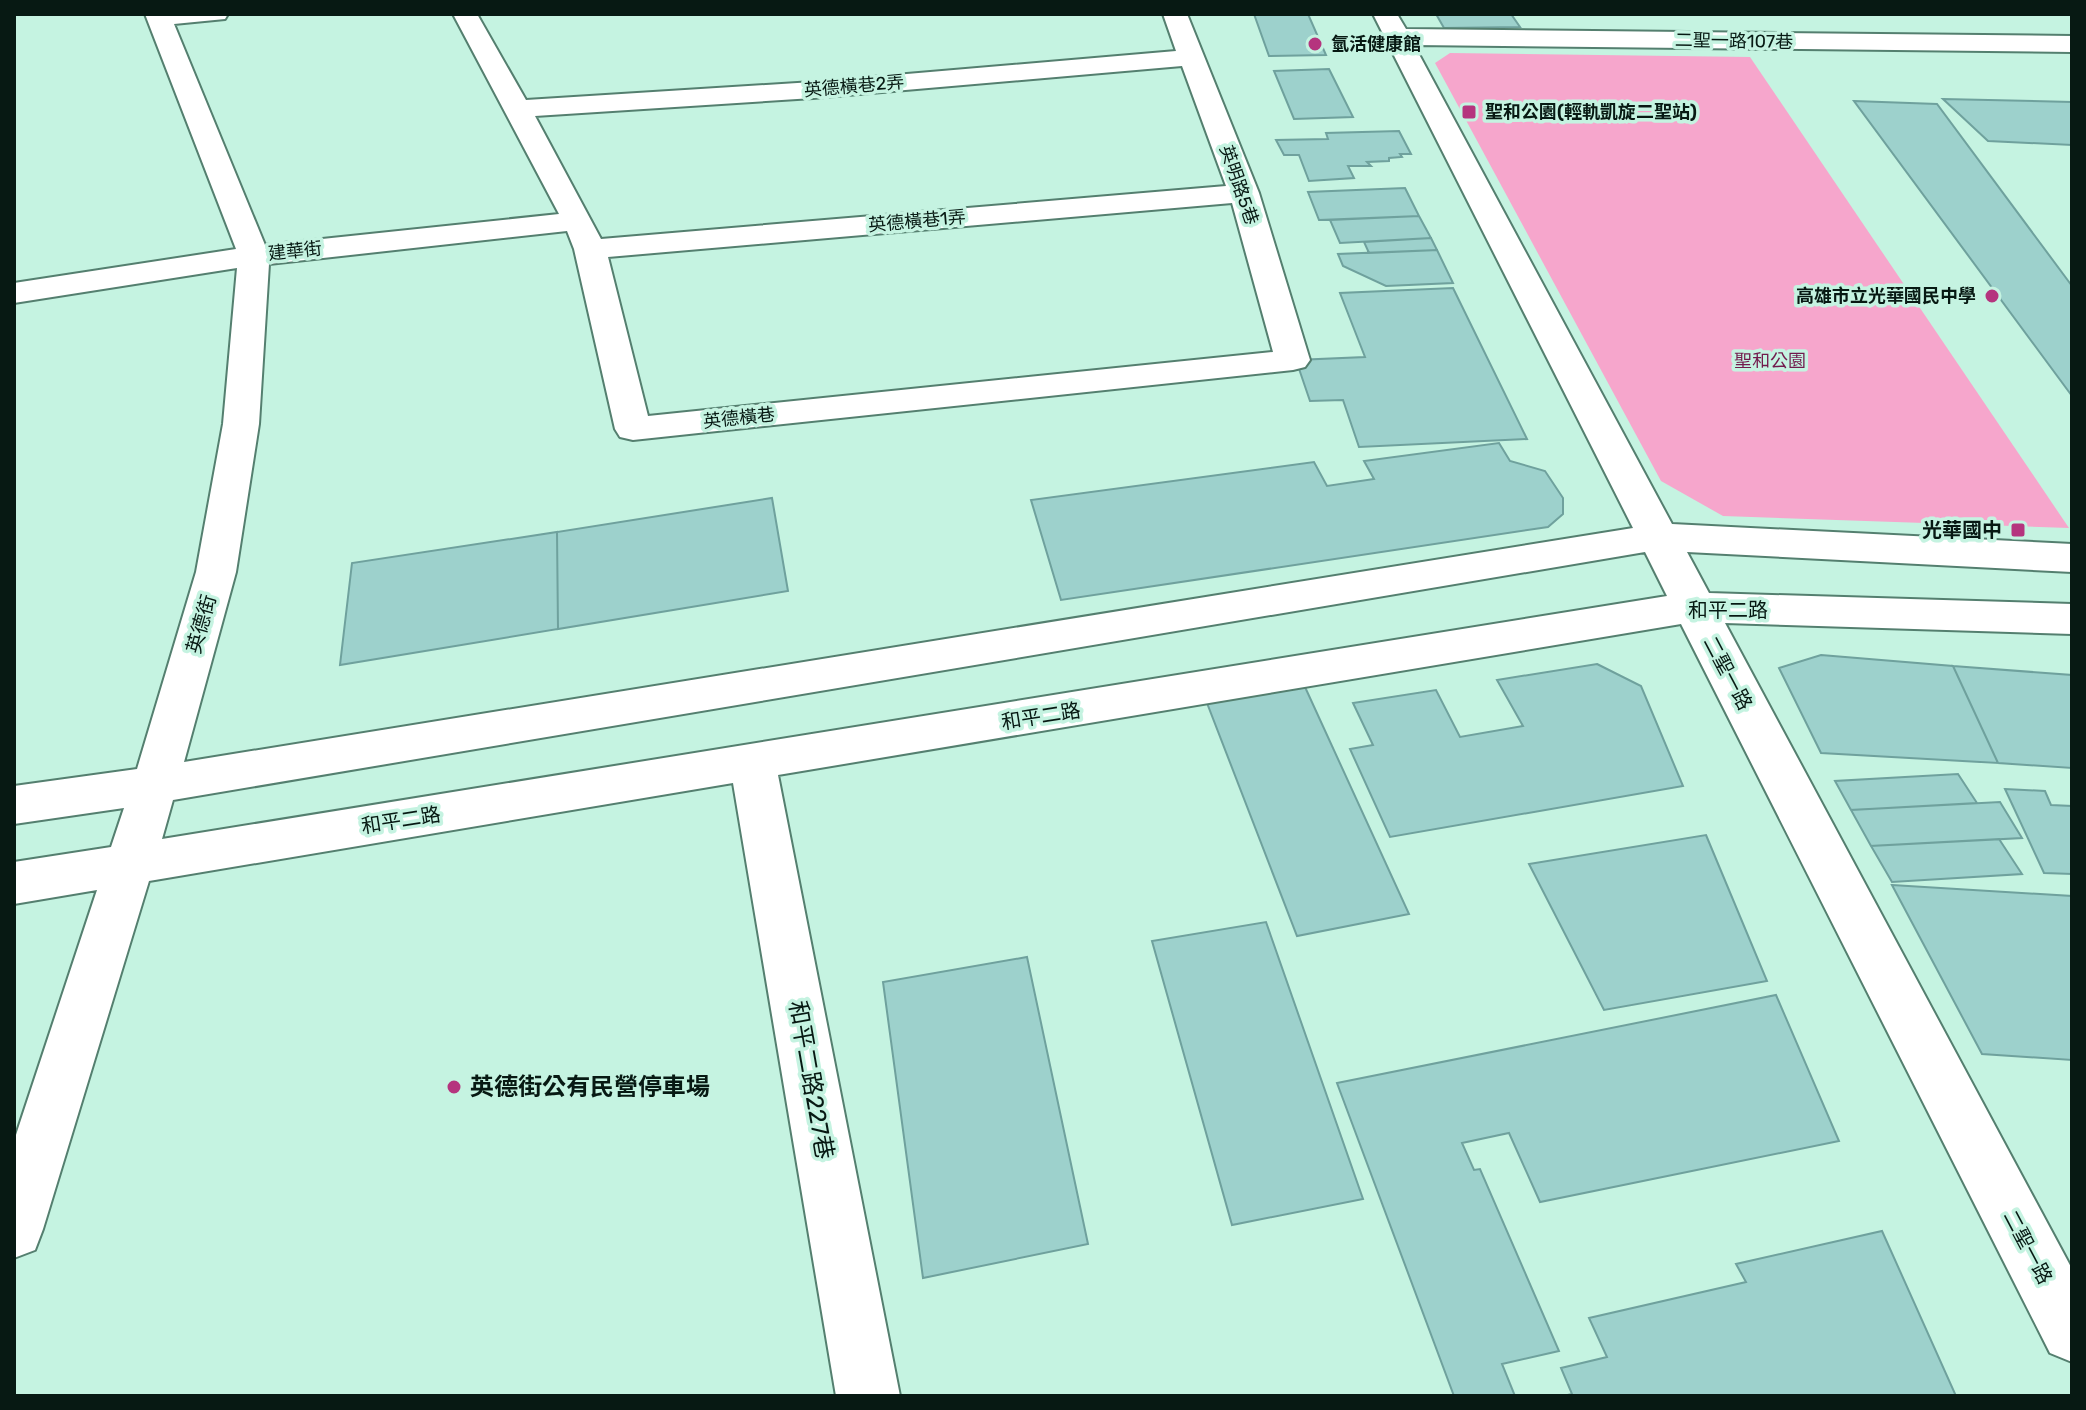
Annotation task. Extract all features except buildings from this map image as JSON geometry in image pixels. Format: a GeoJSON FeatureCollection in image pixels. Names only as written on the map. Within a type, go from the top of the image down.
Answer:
{"type":"FeatureCollection","features":[{"type":"Feature","properties":{"kind":"street"},"geometry":{"type":"LineString","coordinates":[[158,16],[216,14]]}},
{"type":"Feature","properties":{"kind":"street","name":"英德橫巷"},"geometry":{"type":"LineString","coordinates":[[465,14],[584,235],[633,429],[1293,360]]}},
{"type":"Feature","properties":{"kind":"street","name":"英明路5巷"},"geometry":{"type":"LineString","coordinates":[[1175,14],[1244,193],[1293,360]]}},
{"type":"Feature","properties":{"kind":"street"},"geometry":{"type":"LineString","coordinates":[[1569,14],[1589,39]]}},
{"type":"Feature","properties":{"kind":"street","name":"英德街"},"geometry":{"type":"LineString","coordinates":[[14,1229],[33,1107],[128,864],[155,785],[216,572],[241,424],[254,256],[158,16]]}},
{"type":"Feature","properties":{"kind":"street","name":"二聖一路107巷"},"geometry":{"type":"LineString","coordinates":[[1391,26],[1589,39],[2072,44]]}},
{"type":"Feature","properties":{"kind":"street","name":"二聖一路"},"geometry":{"type":"LineString","coordinates":[[1391,26],[2072,1331]]}},
{"type":"Feature","properties":{"kind":"street","name":"英德橫巷2弄"},"geometry":{"type":"LineString","coordinates":[[517,109],[813,90],[1192,57]]}},
{"type":"Feature","properties":{"kind":"street","name":"英德橫巷1弄"},"geometry":{"type":"LineString","coordinates":[[584,235],[1244,193]]}},
{"type":"Feature","properties":{"kind":"street","name":"建華街"},"geometry":{"type":"LineString","coordinates":[[14,293],[254,256],[584,235]]}},
{"type":"Feature","properties":{"kind":"street"},"geometry":{"type":"LineString","coordinates":[[14,805],[155,785],[1658,537],[2072,558]]}},
{"type":"Feature","properties":{"kind":"street","name":"和平二路"},"geometry":{"type":"LineString","coordinates":[[14,883],[753,764],[1693,607],[2072,619]]}},
{"type":"Feature","properties":{"kind":"street","name":"和平二路227巷"},"geometry":{"type":"LineString","coordinates":[[753,764],[868,1396]]}},
{"type":"Feature","properties":{"kind":"green space","name":"聖和公園"},"geometry":{"type":"Polygon","coordinates":[[[1450,53],[1750,57],[2069,528],[1723,516],[1661,481],[1435,63],[1450,53]]]}},
{"type":"Feature","properties":{"kind":"place","name":"氫活健康館"},"geometry":{"type":"Point","coordinates":[1315,44]}},
{"type":"Feature","properties":{"kind":"place","name":"聖和公園(輕軌凱旋二聖站)"},"geometry":{"type":"Point","coordinates":[1469,112]}},
{"type":"Feature","properties":{"kind":"place","name":"高雄市立光華國民中學"},"geometry":{"type":"Point","coordinates":[1992,296]}},
{"type":"Feature","properties":{"kind":"place","name":"光華國中"},"geometry":{"type":"Point","coordinates":[2018,530]}},
{"type":"Feature","properties":{"kind":"place","name":"英德街公有民營停車場"},"geometry":{"type":"Point","coordinates":[454,1087]}}]}
